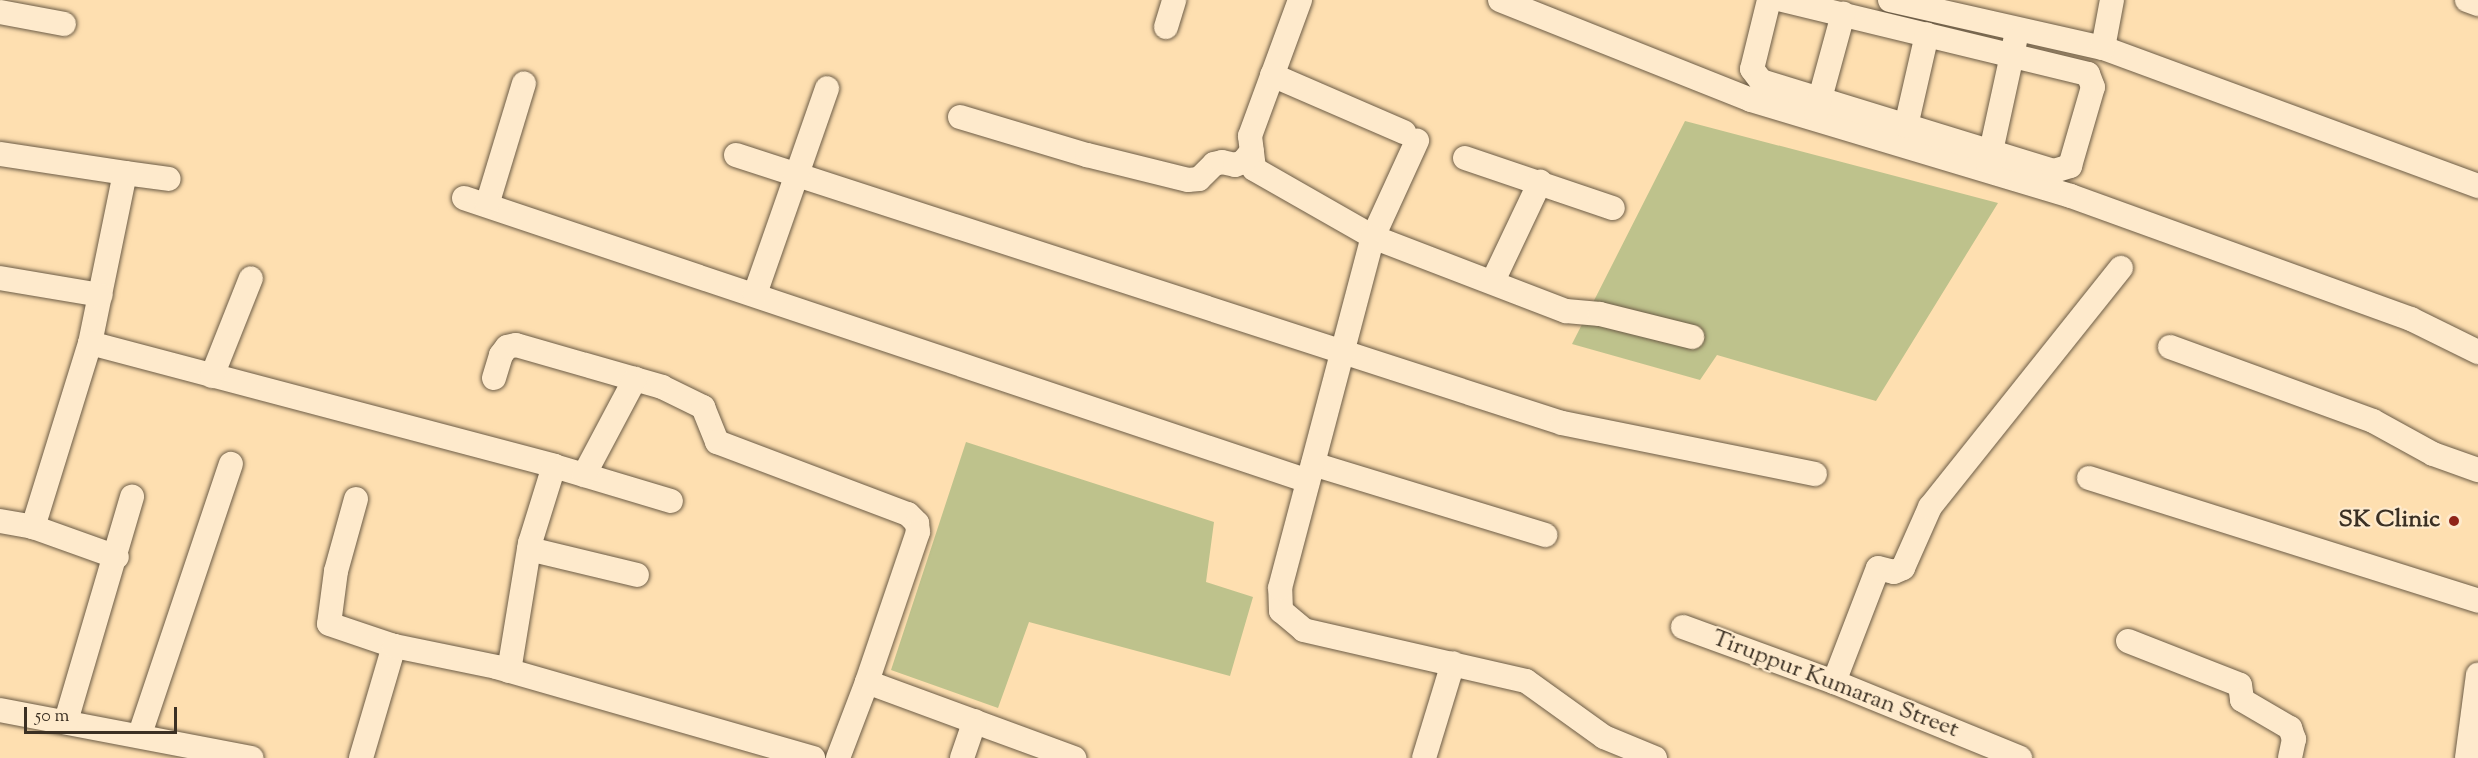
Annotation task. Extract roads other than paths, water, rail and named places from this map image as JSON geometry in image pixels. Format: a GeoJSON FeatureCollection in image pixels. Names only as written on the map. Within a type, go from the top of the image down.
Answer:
{"type":"FeatureCollection","features":[{"type":"Feature","properties":{"kind":"street"},"geometry":{"type":"LineString","coordinates":[[1166,27],[1174,0]]}},
{"type":"Feature","properties":{"kind":"street"},"geometry":{"type":"LineString","coordinates":[[1300,0],[1250,136],[1254,169],[1373,237],[1493,281],[1566,311],[1600,314],[1692,337]]}},
{"type":"Feature","properties":{"kind":"street"},"geometry":{"type":"LineString","coordinates":[[1500,0],[1751,100],[1818,109],[1906,126],[2071,196],[2412,319],[2478,352]]}},
{"type":"Feature","properties":{"kind":"street"},"geometry":{"type":"LineString","coordinates":[[1768,0],[1754,75],[1761,81],[1818,109],[1989,161],[2054,171],[2068,169],[2093,87],[2092,77],[2083,71],[1781,0]]}},
{"type":"Feature","properties":{"kind":"street"},"geometry":{"type":"LineString","coordinates":[[1890,0],[2103,48],[2478,186]]}},
{"type":"Feature","properties":{"kind":"street"},"geometry":{"type":"LineString","coordinates":[[2103,48],[2112,0]]}},
{"type":"Feature","properties":{"kind":"street"},"geometry":{"type":"LineString","coordinates":[[2467,0],[2478,4]]}},
{"type":"Feature","properties":{"kind":"street"},"geometry":{"type":"LineString","coordinates":[[0,12],[64,24]]}},
{"type":"Feature","properties":{"kind":"street"},"geometry":{"type":"LineString","coordinates":[[1818,109],[1843,14]]}},
{"type":"Feature","properties":{"kind":"street"},"geometry":{"type":"LineString","coordinates":[[1989,161],[2017,30]]}},
{"type":"Feature","properties":{"kind":"street"},"geometry":{"type":"LineString","coordinates":[[1906,126],[1927,34]]}},
{"type":"Feature","properties":{"kind":"street"},"geometry":{"type":"LineString","coordinates":[[1272,75],[1411,137],[1373,237],[1280,588],[1281,611],[1304,630],[1526,681],[1600,747],[1655,758]]}},
{"type":"Feature","properties":{"kind":"street"},"geometry":{"type":"LineString","coordinates":[[487,205],[524,83]]}},
{"type":"Feature","properties":{"kind":"street"},"geometry":{"type":"LineString","coordinates":[[755,294],[799,176],[827,88]]}},
{"type":"Feature","properties":{"kind":"street"},"geometry":{"type":"LineString","coordinates":[[960,117],[1087,155],[1188,180],[1199,179],[1214,164],[1243,162],[1252,151]]}},
{"type":"Feature","properties":{"kind":"street"},"geometry":{"type":"LineString","coordinates":[[0,153],[169,179]]}},
{"type":"Feature","properties":{"kind":"street"},"geometry":{"type":"LineString","coordinates":[[736,155],[1342,355],[1562,423],[1815,474]]}},
{"type":"Feature","properties":{"kind":"street"},"geometry":{"type":"LineString","coordinates":[[1465,158],[1613,208]]}},
{"type":"Feature","properties":{"kind":"street"},"geometry":{"type":"LineString","coordinates":[[33,527],[90,343],[125,173]]}},
{"type":"Feature","properties":{"kind":"street"},"geometry":{"type":"LineString","coordinates":[[1493,281],[1540,182]]}},
{"type":"Feature","properties":{"kind":"street"},"geometry":{"type":"LineString","coordinates":[[464,198],[1311,472],[1545,535]]}},
{"type":"Feature","properties":{"kind":"street"},"geometry":{"type":"LineString","coordinates":[[1834,682],[1878,568],[1894,572],[1903,568],[1930,507],[2121,268]]}},
{"type":"Feature","properties":{"kind":"street"},"geometry":{"type":"LineString","coordinates":[[0,278],[100,295]]}},
{"type":"Feature","properties":{"kind":"street"},"geometry":{"type":"LineString","coordinates":[[212,376],[251,278]]}},
{"type":"Feature","properties":{"kind":"street"},"geometry":{"type":"LineString","coordinates":[[90,343],[554,466],[671,501]]}},
{"type":"Feature","properties":{"kind":"street"},"geometry":{"type":"LineString","coordinates":[[494,378],[501,355],[507,347],[516,345],[635,379],[703,407],[717,442],[908,514],[917,523],[916,542],[838,758]]}},
{"type":"Feature","properties":{"kind":"street"},"geometry":{"type":"LineString","coordinates":[[2170,346],[2373,421],[2433,454],[2478,470]]}},
{"type":"Feature","properties":{"kind":"street"},"geometry":{"type":"LineString","coordinates":[[584,475],[635,379]]}},
{"type":"Feature","properties":{"kind":"street"},"geometry":{"type":"LineString","coordinates":[[140,734],[231,464]]}},
{"type":"Feature","properties":{"kind":"street"},"geometry":{"type":"LineString","coordinates":[[509,671],[529,549],[554,466]]}},
{"type":"Feature","properties":{"kind":"street"},"geometry":{"type":"LineString","coordinates":[[2089,478],[2478,602]]}},
{"type":"Feature","properties":{"kind":"street"},"geometry":{"type":"LineString","coordinates":[[66,721],[117,557],[132,497]]}},
{"type":"Feature","properties":{"kind":"street"},"geometry":{"type":"LineString","coordinates":[[356,499],[336,571],[329,624],[394,646],[509,671],[813,758]]}},
{"type":"Feature","properties":{"kind":"street"},"geometry":{"type":"LineString","coordinates":[[0,521],[33,527],[117,557]]}},
{"type":"Feature","properties":{"kind":"street"},"geometry":{"type":"LineString","coordinates":[[529,549],[637,575]]}},
{"type":"Feature","properties":{"kind":"street","name":"Tiruppur Kumaran Street"},"geometry":{"type":"LineString","coordinates":[[1683,627],[1834,682],[2020,758]]}},
{"type":"Feature","properties":{"kind":"street"},"geometry":{"type":"LineString","coordinates":[[2128,641],[2240,685],[2242,700],[2290,728],[2294,739],[2290,758]]}},
{"type":"Feature","properties":{"kind":"street"},"geometry":{"type":"LineString","coordinates":[[361,758],[394,646]]}},
{"type":"Feature","properties":{"kind":"street"},"geometry":{"type":"LineString","coordinates":[[1424,758],[1453,663]]}},
{"type":"Feature","properties":{"kind":"street"},"geometry":{"type":"LineString","coordinates":[[867,682],[1074,758]]}},
{"type":"Feature","properties":{"kind":"street"},"geometry":{"type":"LineString","coordinates":[[2468,758],[2477,690]]}},
{"type":"Feature","properties":{"kind":"street"},"geometry":{"type":"LineString","coordinates":[[0,710],[140,734],[251,758]]}},
{"type":"Feature","properties":{"kind":"street"},"geometry":{"type":"LineString","coordinates":[[962,758],[975,721]]}},
{"type":"Feature","properties":{"kind":"place","name":"SK Clinic"},"geometry":{"type":"Point","coordinates":[2454,521]}}]}
